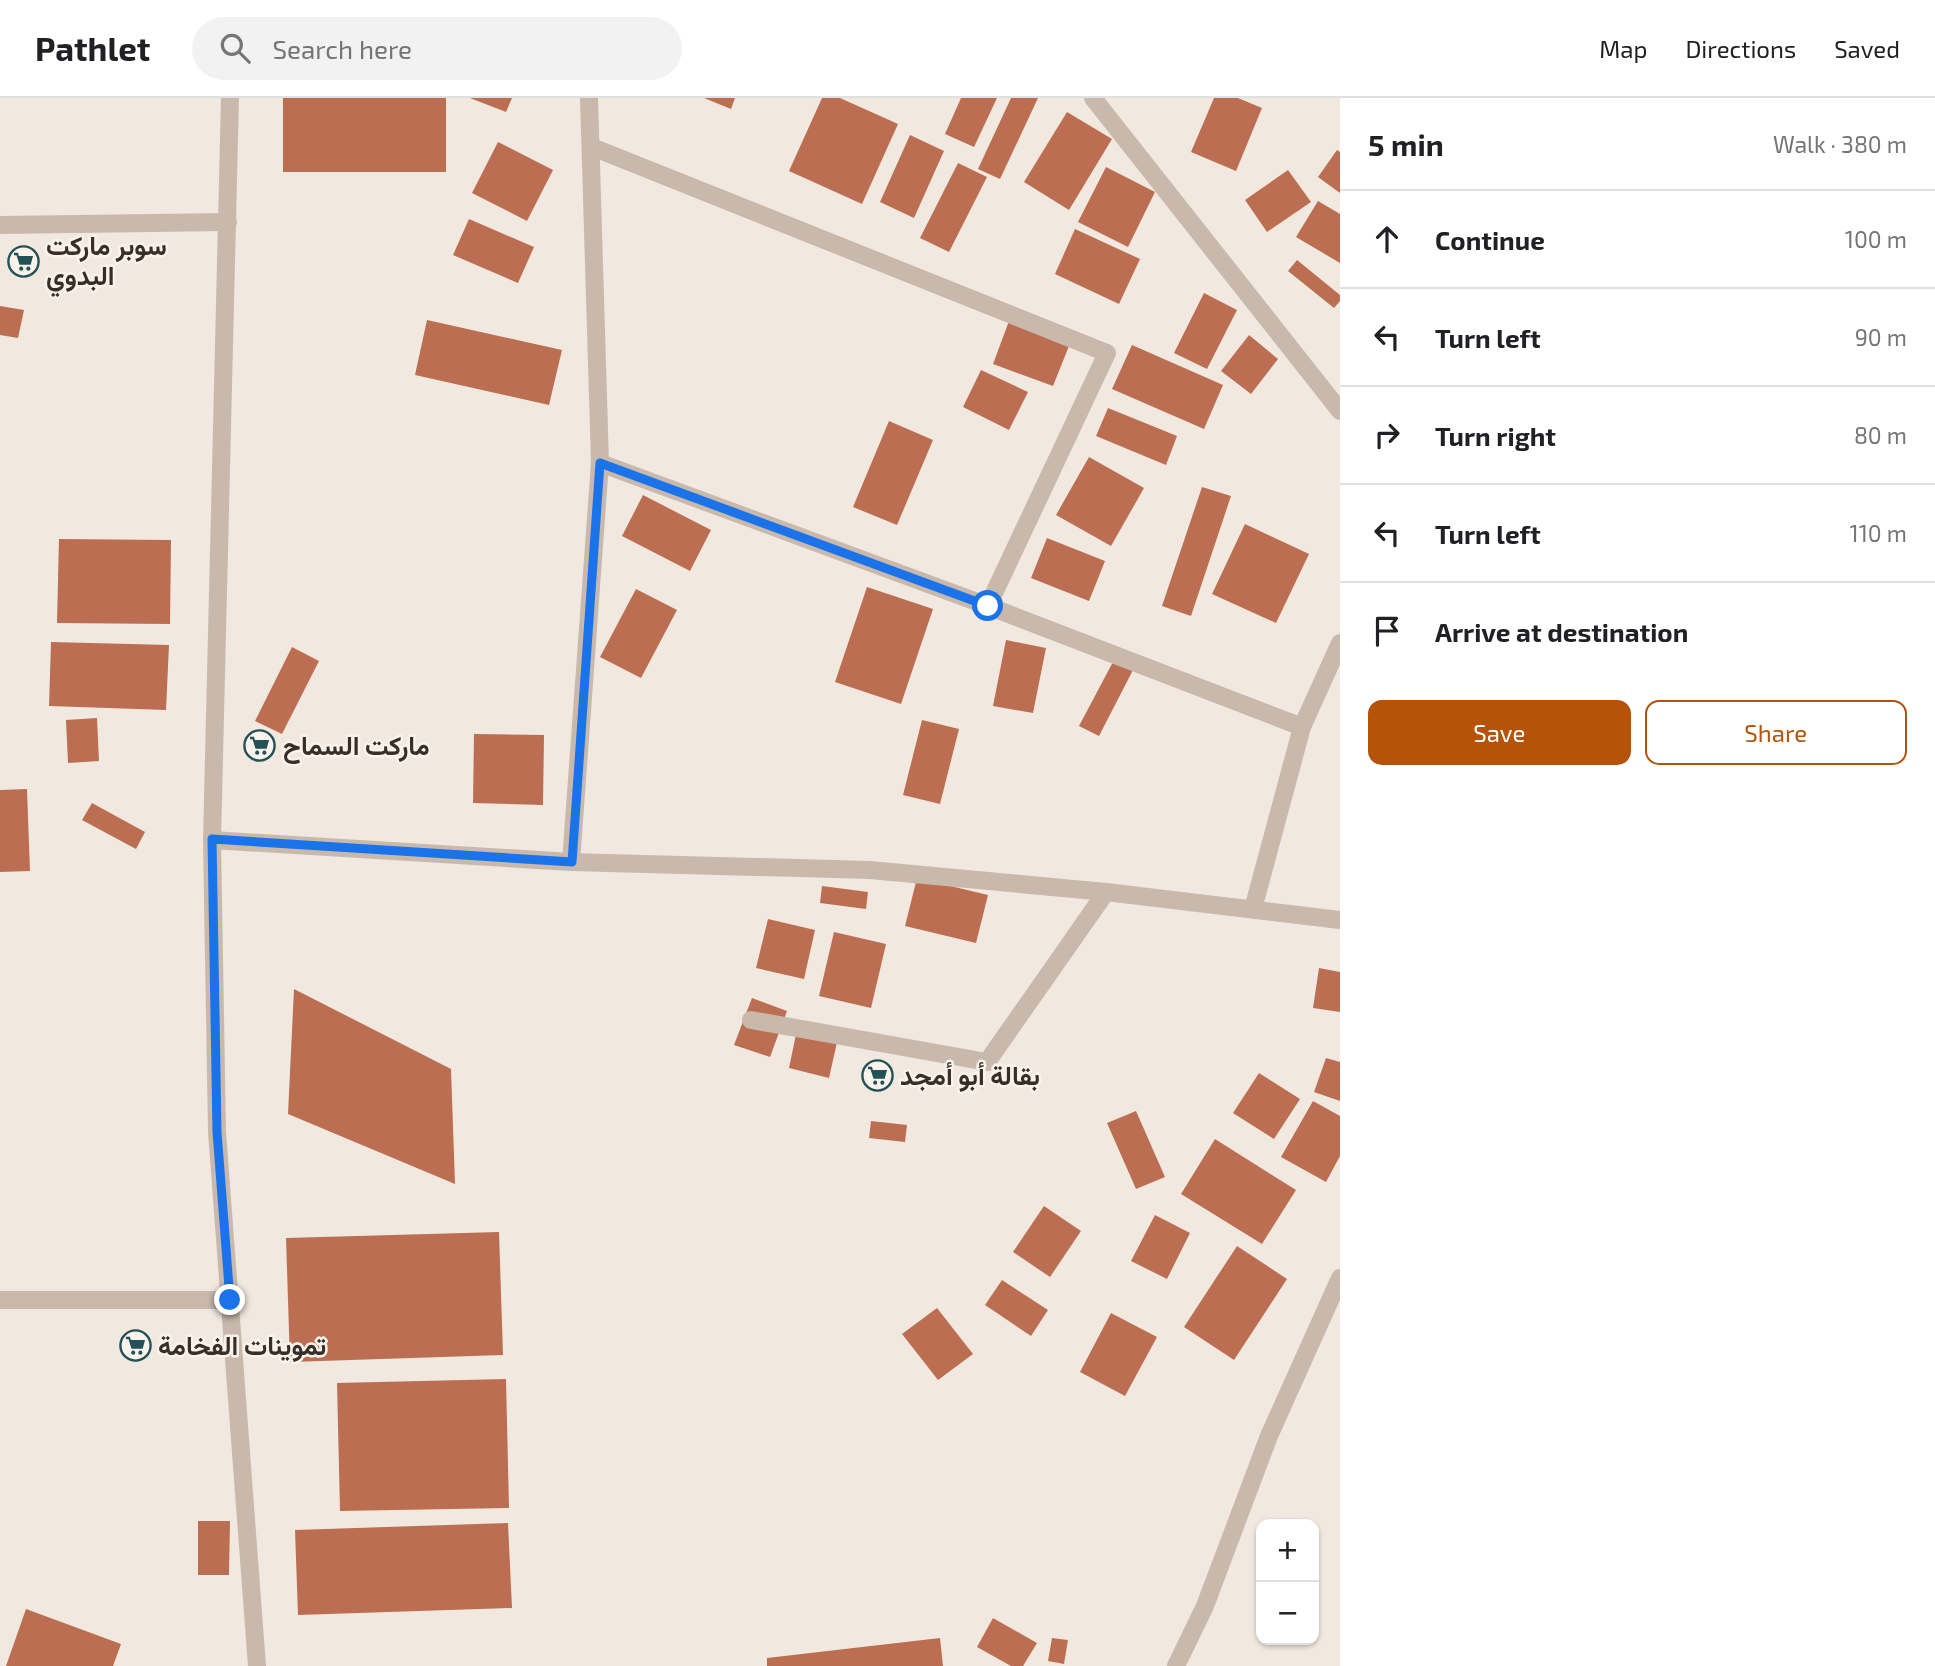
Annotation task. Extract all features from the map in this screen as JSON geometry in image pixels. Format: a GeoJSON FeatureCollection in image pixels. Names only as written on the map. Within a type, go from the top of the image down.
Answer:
{"type":"FeatureCollection","features":[{"type":"Feature","properties":{"kind":"street"},"geometry":{"type":"LineString","coordinates":[[230,98],[212,839],[217,1132],[257,1666]]}},
{"type":"Feature","properties":{"kind":"street"},"geometry":{"type":"LineString","coordinates":[[572,862],[600,463],[589,98]]}},
{"type":"Feature","properties":{"kind":"street"},"geometry":{"type":"LineString","coordinates":[[1093,98],[1340,411]]}},
{"type":"Feature","properties":{"kind":"street"},"geometry":{"type":"LineString","coordinates":[[592,147],[1107,353],[988,606]]}},
{"type":"Feature","properties":{"kind":"street"},"geometry":{"type":"LineString","coordinates":[[0,225],[228,222]]}},
{"type":"Feature","properties":{"kind":"street"},"geometry":{"type":"LineString","coordinates":[[600,463],[988,606],[1302,727]]}},
{"type":"Feature","properties":{"kind":"street"},"geometry":{"type":"LineString","coordinates":[[1253,909],[1302,727],[1340,643]]}},
{"type":"Feature","properties":{"kind":"street"},"geometry":{"type":"LineString","coordinates":[[212,839],[572,862],[870,870],[1106,892],[1340,920]]}},
{"type":"Feature","properties":{"kind":"street"},"geometry":{"type":"LineString","coordinates":[[751,1020],[987,1062],[1106,892]]}},
{"type":"Feature","properties":{"kind":"street"},"geometry":{"type":"LineString","coordinates":[[1177,1666],[1205,1606],[1269,1436],[1340,1278]]}},
{"type":"Feature","properties":{"kind":"street"},"geometry":{"type":"LineString","coordinates":[[0,1300],[230,1300]]}},
{"type":"Feature","properties":{"kind":"building"},"geometry":{"type":"Polygon","coordinates":[[[283,98],[446,98],[446,172],[283,172],[283,98]]]}},
{"type":"Feature","properties":{"kind":"building"},"geometry":{"type":"Polygon","coordinates":[[[470,98],[512,98],[506,112],[470,98]]]}},
{"type":"Feature","properties":{"kind":"building"},"geometry":{"type":"Polygon","coordinates":[[[704,98],[735,98],[731,109],[704,98]]]}},
{"type":"Feature","properties":{"kind":"building"},"geometry":{"type":"Polygon","coordinates":[[[822,98],[840,98],[898,124],[862,204],[789,171],[822,98]]]}},
{"type":"Feature","properties":{"kind":"building"},"geometry":{"type":"Polygon","coordinates":[[[961,98],[997,98],[974,147],[945,134],[961,98]]]}},
{"type":"Feature","properties":{"kind":"building"},"geometry":{"type":"Polygon","coordinates":[[[1011,98],[1038,98],[1000,179],[978,169],[1011,98]]]}},
{"type":"Feature","properties":{"kind":"building"},"geometry":{"type":"Polygon","coordinates":[[[1214,98],[1238,98],[1262,108],[1236,171],[1191,152],[1214,98]]]}},
{"type":"Feature","properties":{"kind":"building"},"geometry":{"type":"Polygon","coordinates":[[[1067,112],[1112,139],[1069,210],[1024,182],[1067,112]]]}},
{"type":"Feature","properties":{"kind":"building"},"geometry":{"type":"Polygon","coordinates":[[[910,135],[944,151],[914,218],[880,202],[910,135]]]}},
{"type":"Feature","properties":{"kind":"building"},"geometry":{"type":"Polygon","coordinates":[[[498,142],[553,170],[527,221],[472,193],[498,142]]]}},
{"type":"Feature","properties":{"kind":"building"},"geometry":{"type":"Polygon","coordinates":[[[1337,150],[1340,152],[1340,193],[1318,177],[1337,150]]]}},
{"type":"Feature","properties":{"kind":"building"},"geometry":{"type":"Polygon","coordinates":[[[958,163],[987,177],[949,252],[920,238],[958,163]]]}},
{"type":"Feature","properties":{"kind":"building"},"geometry":{"type":"Polygon","coordinates":[[[1106,167],[1155,192],[1128,247],[1078,222],[1106,167]]]}},
{"type":"Feature","properties":{"kind":"building"},"geometry":{"type":"Polygon","coordinates":[[[1288,170],[1311,202],[1267,232],[1245,200],[1288,170]]]}},
{"type":"Feature","properties":{"kind":"building"},"geometry":{"type":"Polygon","coordinates":[[[1318,201],[1340,214],[1340,263],[1296,237],[1318,201]]]}},
{"type":"Feature","properties":{"kind":"building"},"geometry":{"type":"Polygon","coordinates":[[[469,219],[534,247],[518,283],[453,255],[469,219]]]}},
{"type":"Feature","properties":{"kind":"building"},"geometry":{"type":"Polygon","coordinates":[[[1075,229],[1140,259],[1119,304],[1055,274],[1075,229]]]}},
{"type":"Feature","properties":{"kind":"building"},"geometry":{"type":"Polygon","coordinates":[[[1297,260],[1340,295],[1340,301],[1334,308],[1288,271],[1297,260]]]}},
{"type":"Feature","properties":{"kind":"building"},"geometry":{"type":"Polygon","coordinates":[[[1204,293],[1237,310],[1207,369],[1174,353],[1204,293]]]}},
{"type":"Feature","properties":{"kind":"building"},"geometry":{"type":"Polygon","coordinates":[[[0,306],[24,310],[18,338],[0,335],[0,306]]]}},
{"type":"Feature","properties":{"kind":"building"},"geometry":{"type":"Polygon","coordinates":[[[1012,313],[1073,336],[1053,386],[993,364],[1012,313]]]}},
{"type":"Feature","properties":{"kind":"building"},"geometry":{"type":"Polygon","coordinates":[[[427,320],[562,350],[549,405],[415,375],[427,320]]]}},
{"type":"Feature","properties":{"kind":"building"},"geometry":{"type":"Polygon","coordinates":[[[1249,335],[1278,359],[1251,394],[1221,371],[1249,335]]]}},
{"type":"Feature","properties":{"kind":"building"},"geometry":{"type":"Polygon","coordinates":[[[1132,345],[1223,385],[1204,429],[1112,389],[1132,345]]]}},
{"type":"Feature","properties":{"kind":"building"},"geometry":{"type":"Polygon","coordinates":[[[981,370],[1028,392],[1009,430],[963,407],[981,370]]]}},
{"type":"Feature","properties":{"kind":"building"},"geometry":{"type":"Polygon","coordinates":[[[1108,408],[1177,436],[1166,465],[1096,436],[1108,408]]]}},
{"type":"Feature","properties":{"kind":"building"},"geometry":{"type":"Polygon","coordinates":[[[889,421],[933,440],[897,525],[853,507],[889,421]]]}},
{"type":"Feature","properties":{"kind":"building"},"geometry":{"type":"Polygon","coordinates":[[[1089,457],[1144,488],[1111,546],[1056,515],[1089,457]]]}},
{"type":"Feature","properties":{"kind":"building"},"geometry":{"type":"Polygon","coordinates":[[[1202,487],[1231,496],[1191,616],[1162,606],[1202,487]]]}},
{"type":"Feature","properties":{"kind":"building"},"geometry":{"type":"Polygon","coordinates":[[[643,495],[711,530],[690,571],[622,536],[643,495]]]}},
{"type":"Feature","properties":{"kind":"building"},"geometry":{"type":"Polygon","coordinates":[[[1245,524],[1309,554],[1276,623],[1212,594],[1245,524]]]}},
{"type":"Feature","properties":{"kind":"building"},"geometry":{"type":"Polygon","coordinates":[[[1047,538],[1105,561],[1089,601],[1031,578],[1047,538]]]}},
{"type":"Feature","properties":{"kind":"building"},"geometry":{"type":"Polygon","coordinates":[[[59,539],[171,540],[170,624],[57,623],[59,539]]]}},
{"type":"Feature","properties":{"kind":"building"},"geometry":{"type":"Polygon","coordinates":[[[867,587],[933,609],[901,704],[835,682],[867,587]]]}},
{"type":"Feature","properties":{"kind":"building"},"geometry":{"type":"Polygon","coordinates":[[[636,589],[677,610],[641,678],[600,657],[636,589]]]}},
{"type":"Feature","properties":{"kind":"building"},"geometry":{"type":"Polygon","coordinates":[[[1006,640],[1046,648],[1033,713],[993,706],[1006,640]]]}},
{"type":"Feature","properties":{"kind":"building"},"geometry":{"type":"Polygon","coordinates":[[[51,642],[169,645],[166,710],[49,706],[51,642]]]}},
{"type":"Feature","properties":{"kind":"building"},"geometry":{"type":"Polygon","coordinates":[[[292,647],[319,661],[282,734],[255,721],[292,647]]]}},
{"type":"Feature","properties":{"kind":"building"},"geometry":{"type":"Polygon","coordinates":[[[1114,660],[1133,670],[1099,736],[1079,726],[1114,660]]]}},
{"type":"Feature","properties":{"kind":"building"},"geometry":{"type":"Polygon","coordinates":[[[97,718],[99,761],[68,763],[66,720],[97,718]]]}},
{"type":"Feature","properties":{"kind":"building"},"geometry":{"type":"Polygon","coordinates":[[[922,720],[959,729],[940,804],[903,795],[922,720]]]}},
{"type":"Feature","properties":{"kind":"building"},"geometry":{"type":"Polygon","coordinates":[[[474,734],[544,735],[543,805],[473,803],[474,734]]]}},
{"type":"Feature","properties":{"kind":"building"},"geometry":{"type":"Polygon","coordinates":[[[27,789],[30,871],[0,872],[0,790],[27,789]]]}},
{"type":"Feature","properties":{"kind":"building"},"geometry":{"type":"Polygon","coordinates":[[[92,803],[145,832],[136,849],[82,820],[92,803]]]}},
{"type":"Feature","properties":{"kind":"building"},"geometry":{"type":"Polygon","coordinates":[[[917,878],[988,895],[976,943],[905,926],[917,878]]]}},
{"type":"Feature","properties":{"kind":"building"},"geometry":{"type":"Polygon","coordinates":[[[822,886],[868,892],[866,909],[820,903],[822,886]]]}},
{"type":"Feature","properties":{"kind":"building"},"geometry":{"type":"Polygon","coordinates":[[[768,919],[815,930],[804,979],[756,968],[768,919]]]}},
{"type":"Feature","properties":{"kind":"building"},"geometry":{"type":"Polygon","coordinates":[[[834,932],[886,944],[871,1008],[819,996],[834,932]]]}},
{"type":"Feature","properties":{"kind":"building"},"geometry":{"type":"Polygon","coordinates":[[[1319,968],[1340,972],[1340,1012],[1313,1008],[1319,968]]]}},
{"type":"Feature","properties":{"kind":"building"},"geometry":{"type":"Polygon","coordinates":[[[294,989],[451,1069],[455,1184],[288,1114],[294,989]]]}},
{"type":"Feature","properties":{"kind":"building"},"geometry":{"type":"Polygon","coordinates":[[[752,998],[787,1011],[770,1057],[734,1045],[752,998]]]}},
{"type":"Feature","properties":{"kind":"building"},"geometry":{"type":"Polygon","coordinates":[[[799,1020],[840,1029],[829,1078],[789,1068],[799,1020]]]}},
{"type":"Feature","properties":{"kind":"building"},"geometry":{"type":"Polygon","coordinates":[[[1326,1058],[1340,1062],[1340,1101],[1314,1092],[1326,1058]]]}},
{"type":"Feature","properties":{"kind":"building"},"geometry":{"type":"Polygon","coordinates":[[[1259,1073],[1300,1099],[1274,1139],[1233,1113],[1259,1073]]]}},
{"type":"Feature","properties":{"kind":"building"},"geometry":{"type":"Polygon","coordinates":[[[1313,1101],[1340,1116],[1340,1156],[1326,1182],[1281,1157],[1313,1101]]]}},
{"type":"Feature","properties":{"kind":"building"},"geometry":{"type":"Polygon","coordinates":[[[1136,1111],[1165,1177],[1136,1189],[1107,1123],[1136,1111]]]}},
{"type":"Feature","properties":{"kind":"building"},"geometry":{"type":"Polygon","coordinates":[[[871,1121],[907,1125],[905,1142],[869,1138],[871,1121]]]}},
{"type":"Feature","properties":{"kind":"building"},"geometry":{"type":"Polygon","coordinates":[[[1215,1139],[1296,1190],[1262,1244],[1181,1194],[1215,1139]]]}},
{"type":"Feature","properties":{"kind":"building"},"geometry":{"type":"Polygon","coordinates":[[[1044,1206],[1081,1231],[1050,1277],[1013,1252],[1044,1206]]]}},
{"type":"Feature","properties":{"kind":"building"},"geometry":{"type":"Polygon","coordinates":[[[1155,1215],[1190,1233],[1167,1279],[1131,1261],[1155,1215]]]}},
{"type":"Feature","properties":{"kind":"building"},"geometry":{"type":"Polygon","coordinates":[[[499,1232],[503,1355],[290,1362],[286,1238],[499,1232]]]}},
{"type":"Feature","properties":{"kind":"building"},"geometry":{"type":"Polygon","coordinates":[[[1237,1246],[1287,1279],[1234,1360],[1184,1327],[1237,1246]]]}},
{"type":"Feature","properties":{"kind":"building"},"geometry":{"type":"Polygon","coordinates":[[[1002,1280],[1048,1310],[1031,1336],[985,1305],[1002,1280]]]}},
{"type":"Feature","properties":{"kind":"building"},"geometry":{"type":"Polygon","coordinates":[[[937,1308],[973,1354],[938,1380],[902,1334],[937,1308]]]}},
{"type":"Feature","properties":{"kind":"building"},"geometry":{"type":"Polygon","coordinates":[[[1111,1313],[1157,1337],[1125,1396],[1080,1372],[1111,1313]]]}},
{"type":"Feature","properties":{"kind":"building"},"geometry":{"type":"Polygon","coordinates":[[[506,1379],[509,1508],[340,1511],[337,1383],[506,1379]]]}},
{"type":"Feature","properties":{"kind":"building"},"geometry":{"type":"Polygon","coordinates":[[[198,1521],[230,1521],[229,1575],[198,1575],[198,1521]]]}},
{"type":"Feature","properties":{"kind":"building"},"geometry":{"type":"Polygon","coordinates":[[[508,1523],[512,1608],[298,1615],[295,1530],[508,1523]]]}},
{"type":"Feature","properties":{"kind":"building"},"geometry":{"type":"Polygon","coordinates":[[[26,1609],[121,1644],[113,1666],[6,1666],[26,1609]]]}},
{"type":"Feature","properties":{"kind":"building"},"geometry":{"type":"Polygon","coordinates":[[[993,1618],[1037,1643],[1023,1666],[1011,1666],[977,1647],[993,1618]]]}},
{"type":"Feature","properties":{"kind":"building"},"geometry":{"type":"Polygon","coordinates":[[[940,1638],[943,1666],[767,1666],[767,1658],[940,1638]]]}},
{"type":"Feature","properties":{"kind":"building"},"geometry":{"type":"Polygon","coordinates":[[[1052,1638],[1068,1640],[1064,1664],[1048,1661],[1052,1638]]]}},
{"type":"Feature","properties":{"kind":"place","name":"سوبر ماركت البدوي"},"geometry":{"type":"Point","coordinates":[23,261]}},
{"type":"Feature","properties":{"kind":"place","name":"ماركت السماح"},"geometry":{"type":"Point","coordinates":[260,746]}},
{"type":"Feature","properties":{"kind":"place","name":"بقالة أبو أمجد"},"geometry":{"type":"Point","coordinates":[877,1076]}},
{"type":"Feature","properties":{"kind":"place","name":"تموينات الفخامة"},"geometry":{"type":"Point","coordinates":[135,1346]}},
{"type":"Feature","properties":{"kind":"route"},"geometry":{"type":"LineString","coordinates":[[230,1300],[217,1132],[212,839],[572,862],[600,463],[988,606]]}}]}
